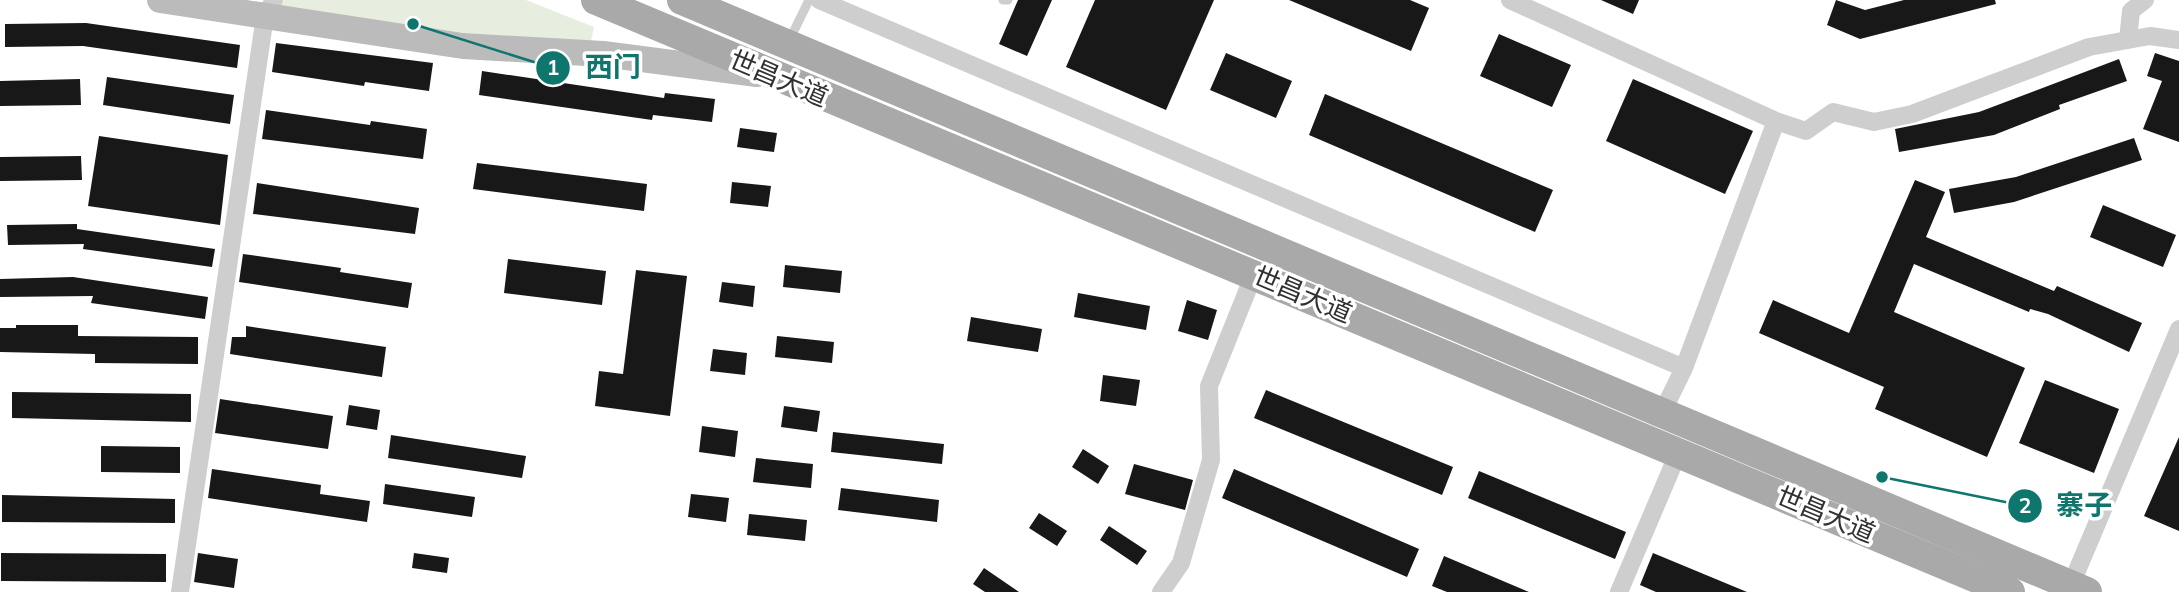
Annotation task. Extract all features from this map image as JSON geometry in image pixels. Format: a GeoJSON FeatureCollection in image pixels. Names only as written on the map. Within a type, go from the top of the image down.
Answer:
{"type":"FeatureCollection","features":[{"type":"Feature","properties":{"kind":"main road","name":"世昌大道"},"geometry":{"type":"LineString","coordinates":[[596,0],[1679,451],[2010,592]]}},
{"type":"Feature","properties":{"kind":"main road","name":"世昌大道"},"geometry":{"type":"LineString","coordinates":[[682,0],[2079,589]]}},
{"type":"Feature","properties":{"kind":"street"},"geometry":{"type":"LineString","coordinates":[[160,0],[269,8],[463,46],[603,54],[773,75],[788,44]]}},
{"type":"Feature","properties":{"kind":"street"},"geometry":{"type":"LineString","coordinates":[[819,0],[1684,368]]}},
{"type":"Feature","properties":{"kind":"street"},"geometry":{"type":"LineString","coordinates":[[1510,0],[1776,121],[1806,131],[1833,112],[1874,122],[1912,114],[2089,47],[2150,36],[2179,40]]}},
{"type":"Feature","properties":{"kind":"street"},"geometry":{"type":"LineString","coordinates":[[2128,40],[2131,11],[2145,0]]}},
{"type":"Feature","properties":{"kind":"street"},"geometry":{"type":"LineString","coordinates":[[180,592],[269,8]]}},
{"type":"Feature","properties":{"kind":"street"},"geometry":{"type":"LineString","coordinates":[[1662,413],[1684,368],[1776,121]]}},
{"type":"Feature","properties":{"kind":"street"},"geometry":{"type":"LineString","coordinates":[[1161,592],[1181,563],[1211,460],[1209,386],[1254,274]]}},
{"type":"Feature","properties":{"kind":"street"},"geometry":{"type":"LineString","coordinates":[[2079,589],[2179,330]]}},
{"type":"Feature","properties":{"kind":"street"},"geometry":{"type":"LineString","coordinates":[[1619,592],[1679,451]]}},
{"type":"Feature","properties":{"kind":"lane"},"geometry":{"type":"LineString","coordinates":[[788,44],[809,0]]}},
{"type":"Feature","properties":{"kind":"green space"},"geometry":{"type":"Polygon","coordinates":[[[284,0],[526,0],[594,27],[591,41],[464,33],[280,7],[284,0]]]}},
{"type":"Feature","properties":{"kind":"building"},"geometry":{"type":"Polygon","coordinates":[[[1018,0],[1052,0],[1027,56],[999,44],[1018,0]]]}},
{"type":"Feature","properties":{"kind":"building"},"geometry":{"type":"Polygon","coordinates":[[[1095,0],[1214,0],[1166,110],[1066,67],[1095,0]]]}},
{"type":"Feature","properties":{"kind":"building"},"geometry":{"type":"Polygon","coordinates":[[[1289,0],[1410,0],[1429,8],[1411,51],[1289,0]]]}},
{"type":"Feature","properties":{"kind":"building"},"geometry":{"type":"Polygon","coordinates":[[[1601,0],[1639,0],[1633,14],[1601,0]]]}},
{"type":"Feature","properties":{"kind":"building"},"geometry":{"type":"Polygon","coordinates":[[[1836,0],[1865,10],[1904,0],[1995,0],[1996,4],[1860,39],[1827,25],[1836,0]]]}},
{"type":"Feature","properties":{"kind":"building"},"geometry":{"type":"Polygon","coordinates":[[[86,23],[240,45],[237,68],[83,46],[5,47],[5,24],[86,23]]]}},
{"type":"Feature","properties":{"kind":"building"},"geometry":{"type":"Polygon","coordinates":[[[1499,34],[1571,65],[1552,107],[1480,76],[1499,34]]]}},
{"type":"Feature","properties":{"kind":"building"},"geometry":{"type":"Polygon","coordinates":[[[276,43],[433,63],[429,91],[365,82],[364,86],[272,72],[276,43]]]}},
{"type":"Feature","properties":{"kind":"building"},"geometry":{"type":"Polygon","coordinates":[[[1226,53],[1292,81],[1276,118],[1210,90],[1226,53]]]}},
{"type":"Feature","properties":{"kind":"building"},"geometry":{"type":"Polygon","coordinates":[[[2155,53],[2179,61],[2179,142],[2143,129],[2162,81],[2147,76],[2155,53]]]}},
{"type":"Feature","properties":{"kind":"building"},"geometry":{"type":"Polygon","coordinates":[[[2119,59],[2127,81],[2059,105],[2060,109],[1994,135],[1899,152],[1895,129],[1979,112],[2119,59]]]}},
{"type":"Feature","properties":{"kind":"building"},"geometry":{"type":"Polygon","coordinates":[[[482,71],[664,98],[665,93],[715,99],[712,122],[653,115],[652,120],[479,95],[482,71]]]}},
{"type":"Feature","properties":{"kind":"building"},"geometry":{"type":"Polygon","coordinates":[[[107,77],[234,95],[230,124],[103,105],[107,77]]]}},
{"type":"Feature","properties":{"kind":"building"},"geometry":{"type":"Polygon","coordinates":[[[80,79],[81,105],[0,106],[0,81],[80,79]]]}},
{"type":"Feature","properties":{"kind":"building"},"geometry":{"type":"Polygon","coordinates":[[[1633,79],[1753,131],[1725,194],[1606,141],[1633,79]]]}},
{"type":"Feature","properties":{"kind":"building"},"geometry":{"type":"Polygon","coordinates":[[[1325,94],[1553,190],[1535,232],[1309,135],[1325,94]]]}},
{"type":"Feature","properties":{"kind":"building"},"geometry":{"type":"Polygon","coordinates":[[[266,110],[370,125],[371,121],[427,129],[423,159],[262,139],[266,110]]]}},
{"type":"Feature","properties":{"kind":"building"},"geometry":{"type":"Polygon","coordinates":[[[740,128],[777,133],[774,152],[737,147],[740,128]]]}},
{"type":"Feature","properties":{"kind":"building"},"geometry":{"type":"Polygon","coordinates":[[[99,136],[228,155],[220,225],[88,206],[99,136]]]}},
{"type":"Feature","properties":{"kind":"building"},"geometry":{"type":"Polygon","coordinates":[[[2134,138],[2142,160],[2014,202],[1954,213],[1949,189],[2016,177],[2134,138]]]}},
{"type":"Feature","properties":{"kind":"building"},"geometry":{"type":"Polygon","coordinates":[[[81,156],[82,180],[0,181],[0,157],[81,156]]]}},
{"type":"Feature","properties":{"kind":"building"},"geometry":{"type":"Polygon","coordinates":[[[477,163],[647,184],[644,211],[473,189],[477,163]]]}},
{"type":"Feature","properties":{"kind":"building"},"geometry":{"type":"Polygon","coordinates":[[[1915,180],[1945,192],[1926,237],[2054,291],[2057,286],[2142,323],[2129,352],[2048,314],[2030,309],[2029,312],[1914,264],[1894,312],[2025,368],[1987,457],[1875,409],[1884,387],[1759,333],[1773,300],[1849,333],[1915,180]]]}},
{"type":"Feature","properties":{"kind":"building"},"geometry":{"type":"Polygon","coordinates":[[[732,182],[771,186],[768,207],[730,203],[732,182]]]}},
{"type":"Feature","properties":{"kind":"building"},"geometry":{"type":"Polygon","coordinates":[[[257,183],[419,208],[415,234],[253,214],[257,183]]]}},
{"type":"Feature","properties":{"kind":"building"},"geometry":{"type":"Polygon","coordinates":[[[2103,205],[2176,235],[2163,267],[2090,237],[2103,205]]]}},
{"type":"Feature","properties":{"kind":"building"},"geometry":{"type":"Polygon","coordinates":[[[77,224],[77,229],[215,249],[212,267],[83,249],[84,244],[8,245],[7,225],[77,224]]]}},
{"type":"Feature","properties":{"kind":"building"},"geometry":{"type":"Polygon","coordinates":[[[243,254],[341,268],[340,272],[412,283],[408,308],[239,282],[243,254]]]}},
{"type":"Feature","properties":{"kind":"building"},"geometry":{"type":"Polygon","coordinates":[[[508,259],[606,271],[602,305],[504,293],[508,259]]]}},
{"type":"Feature","properties":{"kind":"building"},"geometry":{"type":"Polygon","coordinates":[[[785,265],[842,271],[840,293],[783,287],[785,265]]]}},
{"type":"Feature","properties":{"kind":"building"},"geometry":{"type":"Polygon","coordinates":[[[636,270],[687,276],[670,416],[595,406],[599,371],[623,374],[636,270]]]}},
{"type":"Feature","properties":{"kind":"building"},"geometry":{"type":"Polygon","coordinates":[[[73,277],[208,297],[205,319],[91,303],[93,296],[0,297],[0,279],[73,277]]]}},
{"type":"Feature","properties":{"kind":"building"},"geometry":{"type":"Polygon","coordinates":[[[722,282],[755,286],[753,307],[719,302],[722,282]]]}},
{"type":"Feature","properties":{"kind":"building"},"geometry":{"type":"Polygon","coordinates":[[[1078,293],[1150,306],[1146,330],[1074,317],[1078,293]]]}},
{"type":"Feature","properties":{"kind":"building"},"geometry":{"type":"Polygon","coordinates":[[[1187,300],[1217,310],[1208,340],[1178,331],[1187,300]]]}},
{"type":"Feature","properties":{"kind":"building"},"geometry":{"type":"Polygon","coordinates":[[[971,317],[1042,329],[1038,352],[967,341],[971,317]]]}},
{"type":"Feature","properties":{"kind":"building"},"geometry":{"type":"Polygon","coordinates":[[[16,325],[78,325],[78,336],[198,337],[198,364],[95,363],[95,354],[0,352],[0,328],[16,328],[16,325]]]}},
{"type":"Feature","properties":{"kind":"building"},"geometry":{"type":"Polygon","coordinates":[[[246,326],[386,347],[382,377],[230,354],[232,337],[246,337],[246,326]]]}},
{"type":"Feature","properties":{"kind":"building"},"geometry":{"type":"Polygon","coordinates":[[[777,336],[834,342],[832,363],[775,357],[777,336]]]}},
{"type":"Feature","properties":{"kind":"building"},"geometry":{"type":"Polygon","coordinates":[[[713,349],[747,353],[745,375],[710,371],[713,349]]]}},
{"type":"Feature","properties":{"kind":"building"},"geometry":{"type":"Polygon","coordinates":[[[1103,375],[1140,380],[1136,406],[1100,401],[1103,375]]]}},
{"type":"Feature","properties":{"kind":"building"},"geometry":{"type":"Polygon","coordinates":[[[2045,380],[2119,409],[2094,473],[2019,443],[2045,380]]]}},
{"type":"Feature","properties":{"kind":"building"},"geometry":{"type":"Polygon","coordinates":[[[1266,390],[1453,467],[1442,495],[1254,418],[1266,390]]]}},
{"type":"Feature","properties":{"kind":"building"},"geometry":{"type":"Polygon","coordinates":[[[12,392],[191,394],[191,422],[12,418],[12,392]]]}},
{"type":"Feature","properties":{"kind":"building"},"geometry":{"type":"Polygon","coordinates":[[[220,399],[333,416],[328,449],[215,433],[220,399]]]}},
{"type":"Feature","properties":{"kind":"building"},"geometry":{"type":"Polygon","coordinates":[[[349,405],[380,410],[377,430],[346,425],[349,405]]]}},
{"type":"Feature","properties":{"kind":"building"},"geometry":{"type":"Polygon","coordinates":[[[784,406],[820,411],[817,432],[781,427],[784,406]]]}},
{"type":"Feature","properties":{"kind":"building"},"geometry":{"type":"Polygon","coordinates":[[[702,426],[738,431],[735,457],[699,452],[702,426]]]}},
{"type":"Feature","properties":{"kind":"building"},"geometry":{"type":"Polygon","coordinates":[[[833,432],[944,444],[942,464],[831,452],[833,432]]]}},
{"type":"Feature","properties":{"kind":"building"},"geometry":{"type":"Polygon","coordinates":[[[391,435],[526,456],[522,478],[388,458],[391,435]]]}},
{"type":"Feature","properties":{"kind":"building"},"geometry":{"type":"Polygon","coordinates":[[[2179,437],[2179,531],[2144,516],[2179,437]]]}},
{"type":"Feature","properties":{"kind":"building"},"geometry":{"type":"Polygon","coordinates":[[[101,446],[180,447],[180,473],[101,472],[101,446]]]}},
{"type":"Feature","properties":{"kind":"building"},"geometry":{"type":"Polygon","coordinates":[[[1083,449],[1109,466],[1098,484],[1072,467],[1083,449]]]}},
{"type":"Feature","properties":{"kind":"building"},"geometry":{"type":"Polygon","coordinates":[[[756,458],[813,464],[811,488],[753,482],[756,458]]]}},
{"type":"Feature","properties":{"kind":"building"},"geometry":{"type":"Polygon","coordinates":[[[1134,464],[1193,480],[1185,510],[1125,494],[1134,464]]]}},
{"type":"Feature","properties":{"kind":"building"},"geometry":{"type":"Polygon","coordinates":[[[212,469],[321,485],[320,494],[370,501],[367,522],[208,498],[212,469]]]}},
{"type":"Feature","properties":{"kind":"building"},"geometry":{"type":"Polygon","coordinates":[[[1234,469],[1419,549],[1407,577],[1222,498],[1234,469]]]}},
{"type":"Feature","properties":{"kind":"building"},"geometry":{"type":"Polygon","coordinates":[[[1479,471],[1626,532],[1615,559],[1468,498],[1479,471]]]}},
{"type":"Feature","properties":{"kind":"building"},"geometry":{"type":"Polygon","coordinates":[[[385,484],[475,497],[472,517],[383,504],[385,484]]]}},
{"type":"Feature","properties":{"kind":"building"},"geometry":{"type":"Polygon","coordinates":[[[841,488],[939,500],[937,522],[838,510],[841,488]]]}},
{"type":"Feature","properties":{"kind":"building"},"geometry":{"type":"Polygon","coordinates":[[[691,494],[729,498],[726,522],[688,517],[691,494]]]}},
{"type":"Feature","properties":{"kind":"building"},"geometry":{"type":"Polygon","coordinates":[[[2,495],[175,499],[175,523],[2,522],[2,495]]]}},
{"type":"Feature","properties":{"kind":"building"},"geometry":{"type":"Polygon","coordinates":[[[1039,513],[1067,531],[1057,546],[1029,528],[1039,513]]]}},
{"type":"Feature","properties":{"kind":"building"},"geometry":{"type":"Polygon","coordinates":[[[749,514],[807,520],[805,541],[747,535],[749,514]]]}},
{"type":"Feature","properties":{"kind":"building"},"geometry":{"type":"Polygon","coordinates":[[[1109,526],[1147,551],[1137,565],[1100,540],[1109,526]]]}},
{"type":"Feature","properties":{"kind":"building"},"geometry":{"type":"Polygon","coordinates":[[[1,553],[166,554],[166,582],[1,581],[1,553]]]}},
{"type":"Feature","properties":{"kind":"building"},"geometry":{"type":"Polygon","coordinates":[[[198,553],[238,559],[234,588],[194,582],[198,553]]]}},
{"type":"Feature","properties":{"kind":"building"},"geometry":{"type":"Polygon","coordinates":[[[414,553],[449,558],[447,573],[412,568],[414,553]]]}},
{"type":"Feature","properties":{"kind":"building"},"geometry":{"type":"Polygon","coordinates":[[[1653,553],[1747,592],[1656,592],[1640,585],[1653,553]]]}},
{"type":"Feature","properties":{"kind":"building"},"geometry":{"type":"Polygon","coordinates":[[[1444,556],[1529,592],[1447,592],[1432,586],[1444,556]]]}},
{"type":"Feature","properties":{"kind":"building"},"geometry":{"type":"Polygon","coordinates":[[[984,568],[1019,592],[985,592],[973,584],[984,568]]]}},
{"type":"Feature","properties":{"kind":"place","name":"西门"},"geometry":{"type":"Point","coordinates":[413,24]}},
{"type":"Feature","properties":{"kind":"place","name":"寨子"},"geometry":{"type":"Point","coordinates":[1882,477]}}]}
